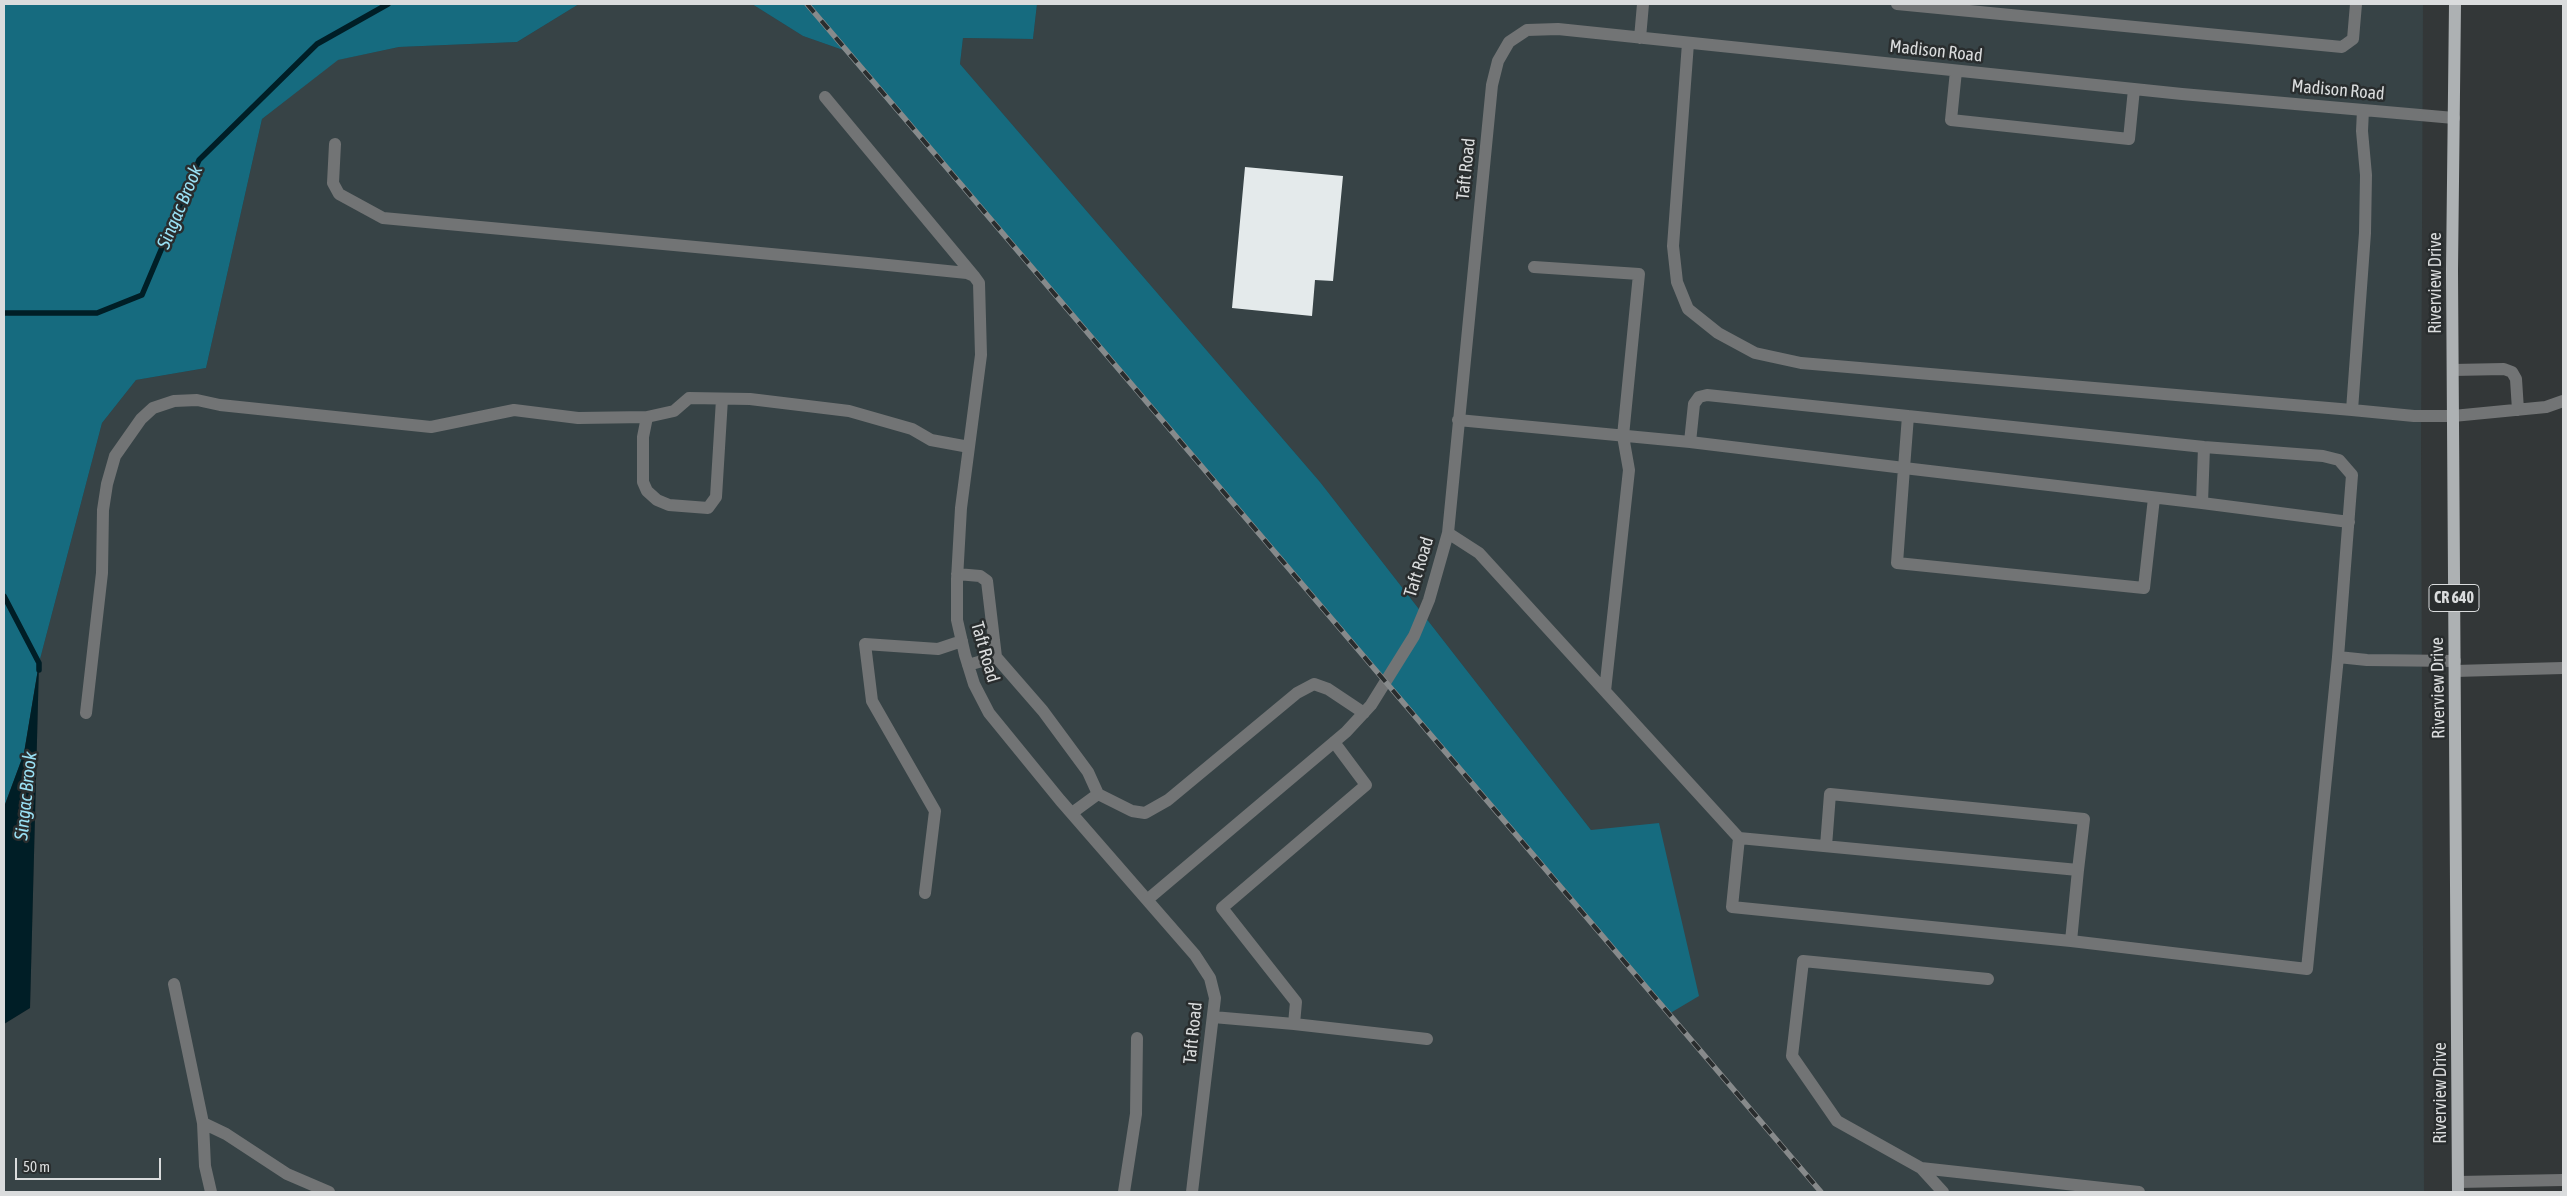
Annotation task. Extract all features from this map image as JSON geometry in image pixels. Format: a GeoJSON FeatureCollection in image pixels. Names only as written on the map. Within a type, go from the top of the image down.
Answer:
{"type":"FeatureCollection","features":[{"type":"Feature","properties":{"kind":"main road","name":"Riverview Drive"},"geometry":{"type":"LineString","coordinates":[[2455,4],[2453,416],[2458,1187]]}},
{"type":"Feature","properties":{"kind":"street"},"geometry":{"type":"LineString","coordinates":[[1640,38],[1644,4]]}},
{"type":"Feature","properties":{"kind":"street"},"geometry":{"type":"LineString","coordinates":[[1897,4],[2342,47],[2353,39],[2356,4]]}},
{"type":"Feature","properties":{"kind":"street","name":"Madison Road"},"geometry":{"type":"LineString","coordinates":[[1488,130],[1492,85],[1498,61],[1509,42],[1527,30],[1558,29],[2134,89],[2454,118]]}},
{"type":"Feature","properties":{"kind":"street"},"geometry":{"type":"LineString","coordinates":[[1688,43],[1673,246],[1677,282],[1688,309],[1718,334],[1755,353],[1801,363],[2414,416],[2453,416],[2518,410],[2546,407],[2563,401]]}},
{"type":"Feature","properties":{"kind":"street"},"geometry":{"type":"LineString","coordinates":[[1956,71],[1952,120],[2128,139],[2134,89]]}},
{"type":"Feature","properties":{"kind":"street"},"geometry":{"type":"LineString","coordinates":[[826,97],[974,276]]}},
{"type":"Feature","properties":{"kind":"street"},"geometry":{"type":"LineString","coordinates":[[2352,410],[2365,233],[2366,176],[2362,131],[2363,110]]}},
{"type":"Feature","properties":{"kind":"street","name":"Taft Road"},"geometry":{"type":"LineString","coordinates":[[1146,900],[1334,742],[1364,713],[1386,683],[1414,636],[1429,600],[1448,533],[1488,130]]}},
{"type":"Feature","properties":{"kind":"street"},"geometry":{"type":"LineString","coordinates":[[335,144],[333,183],[339,194],[383,218],[868,263],[974,276]]}},
{"type":"Feature","properties":{"kind":"street"},"geometry":{"type":"LineString","coordinates":[[1534,267],[1638,274],[1623,436],[1629,470],[1605,691]]}},
{"type":"Feature","properties":{"kind":"street","name":"Taft Road"},"geometry":{"type":"LineString","coordinates":[[974,276],[979,283],[981,355],[961,508],[957,620],[974,684],[989,713],[1146,900],[1195,955],[1210,978],[1215,998],[1192,1192]]}},
{"type":"Feature","properties":{"kind":"street"},"geometry":{"type":"LineString","coordinates":[[2453,370],[2504,369],[2512,372],[2516,379],[2518,410]]}},
{"type":"Feature","properties":{"kind":"street"},"geometry":{"type":"LineString","coordinates":[[1690,442],[1694,404],[1700,396],[1707,395],[2204,448],[2323,456],[2339,460],[2352,474],[2338,657],[2307,968],[2071,941],[1732,907],[1739,838]]}},
{"type":"Feature","properties":{"kind":"street"},"geometry":{"type":"LineString","coordinates":[[86,713],[102,573],[103,510],[107,484],[116,456],[130,433],[153,408],[174,401],[197,400],[220,405],[431,427],[514,410],[578,418],[647,416],[674,411],[689,398],[750,399],[849,411],[912,429],[931,440],[969,447]]}},
{"type":"Feature","properties":{"kind":"street"},"geometry":{"type":"LineString","coordinates":[[647,416],[643,437],[643,482],[646,491],[657,500],[669,505],[708,508],[716,497],[722,399]]}},
{"type":"Feature","properties":{"kind":"street"},"geometry":{"type":"LineString","coordinates":[[1908,416],[1897,563],[2144,588],[2154,498]]}},
{"type":"Feature","properties":{"kind":"street"},"geometry":{"type":"LineString","coordinates":[[1458,420],[1690,442],[2349,522]]}},
{"type":"Feature","properties":{"kind":"street"},"geometry":{"type":"LineString","coordinates":[[2202,503],[2204,448]]}},
{"type":"Feature","properties":{"kind":"street"},"geometry":{"type":"LineString","coordinates":[[1448,533],[1479,553],[1739,838],[2078,870]]}},
{"type":"Feature","properties":{"kind":"street"},"geometry":{"type":"LineString","coordinates":[[958,574],[980,576],[987,581],[996,657],[1043,711],[1083,764],[1098,794],[1132,812],[1145,813],[1168,800],[1297,693],[1314,684],[1328,689],[1364,713]]}},
{"type":"Feature","properties":{"kind":"street"},"geometry":{"type":"LineString","coordinates":[[926,893],[935,811],[872,701],[865,644],[938,649],[962,641]]}},
{"type":"Feature","properties":{"kind":"street"},"geometry":{"type":"LineString","coordinates":[[968,665],[996,657]]}},
{"type":"Feature","properties":{"kind":"street"},"geometry":{"type":"LineString","coordinates":[[2338,657],[2455,666],[2563,668]]}},
{"type":"Feature","properties":{"kind":"street"},"geometry":{"type":"LineString","coordinates":[[1294,1024],[1296,1002],[1222,908],[1366,785],[1334,742]]}},
{"type":"Feature","properties":{"kind":"street"},"geometry":{"type":"LineString","coordinates":[[1072,813],[1098,794]]}},
{"type":"Feature","properties":{"kind":"street"},"geometry":{"type":"LineString","coordinates":[[1826,846],[1830,794],[2084,819],[2071,941]]}},
{"type":"Feature","properties":{"kind":"street"},"geometry":{"type":"LineString","coordinates":[[1943,1192],[1921,1168],[1837,1121],[1792,1056],[1803,961],[1988,980]]}},
{"type":"Feature","properties":{"kind":"street"},"geometry":{"type":"LineString","coordinates":[[174,984],[203,1124],[205,1166],[211,1192]]}},
{"type":"Feature","properties":{"kind":"street"},"geometry":{"type":"LineString","coordinates":[[1213,1017],[1427,1039]]}},
{"type":"Feature","properties":{"kind":"street"},"geometry":{"type":"LineString","coordinates":[[1124,1192],[1136,1114],[1137,1038]]}},
{"type":"Feature","properties":{"kind":"street"},"geometry":{"type":"LineString","coordinates":[[203,1124],[226,1134],[287,1174],[329,1192]]}},
{"type":"Feature","properties":{"kind":"street"},"geometry":{"type":"LineString","coordinates":[[1921,1168],[2139,1192]]}},
{"type":"Feature","properties":{"kind":"street"},"geometry":{"type":"LineString","coordinates":[[2458,1187],[2563,1180]]}},
{"type":"Feature","properties":{"kind":"shaded area"},"geometry":{"type":"Polygon","coordinates":[[[4,4],[579,4],[517,42],[399,47],[338,60],[262,119],[206,368],[136,380],[102,423],[39,663],[24,753],[4,807],[4,4]]]}},
{"type":"Feature","properties":{"kind":"shaded area"},"geometry":{"type":"Polygon","coordinates":[[[579,4],[752,4],[803,36],[843,50],[1667,1015],[1591,830],[1320,482],[960,64],[963,38],[1033,39],[1037,4],[2423,4],[2421,452],[2424,1192],[4,1192],[4,1024],[30,1008],[39,663],[102,423],[136,380],[206,368],[262,119],[337,60],[399,47],[517,42],[579,4]]]}},
{"type":"Feature","properties":{"kind":"shaded area"},"geometry":{"type":"Polygon","coordinates":[[[752,4],[1037,4],[1033,39],[963,38],[960,64],[1320,482],[1591,830],[1659,823],[1699,996],[1667,1015],[843,50],[803,36],[752,4]]]}},
{"type":"Feature","properties":{"kind":"water"},"geometry":{"type":"Polygon","coordinates":[[[39,663],[30,1008],[4,1024],[4,807],[24,753],[39,663]]]}},
{"type":"Feature","properties":{"kind":"building"},"geometry":{"type":"Polygon","coordinates":[[[1245,167],[1343,176],[1333,281],[1315,280],[1312,316],[1232,308],[1245,167]]]}},
{"type":"Feature","properties":{"kind":"waterway","name":"Singac Brook"},"geometry":{"type":"LineString","coordinates":[[4,313],[97,313],[142,295],[199,160],[317,44],[388,4]]}},
{"type":"Feature","properties":{"kind":"waterway","name":"Singac Brook"},"geometry":{"type":"LineString","coordinates":[[4,596],[39,663],[39,670]]}},
{"type":"Feature","properties":{"kind":"railway"},"geometry":{"type":"LineString","coordinates":[[807,4],[1821,1192]]}}]}
